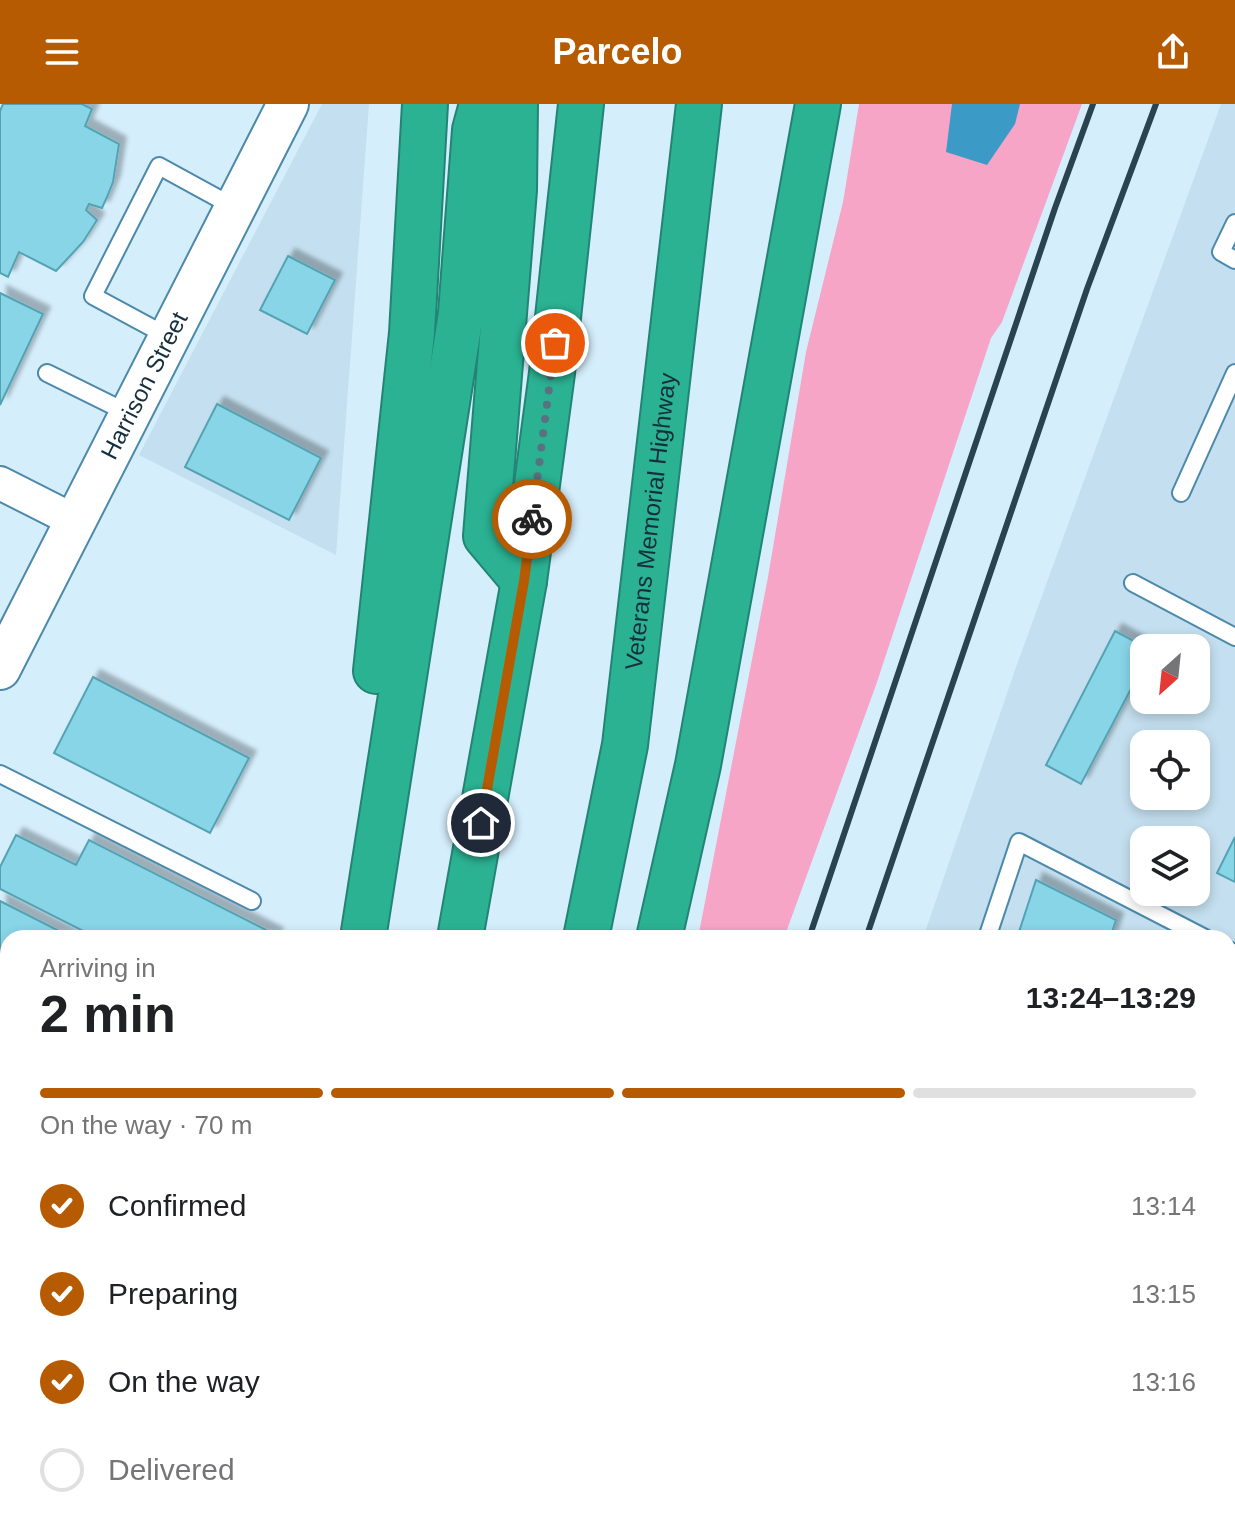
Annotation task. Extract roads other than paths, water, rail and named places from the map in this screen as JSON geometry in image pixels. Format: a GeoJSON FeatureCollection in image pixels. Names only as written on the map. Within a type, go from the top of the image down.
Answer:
{"type":"FeatureCollection","features":[{"type":"Feature","properties":{"kind":"highway"},"geometry":{"type":"LineString","coordinates":[[346,930],[411,349],[425,104]]}},
{"type":"Feature","properties":{"kind":"highway"},"geometry":{"type":"LineString","coordinates":[[364,930],[461,313],[475,130],[482,104]]}},
{"type":"Feature","properties":{"kind":"highway"},"geometry":{"type":"LineString","coordinates":[[515,104],[514,190],[486,536],[524,581]]}},
{"type":"Feature","properties":{"kind":"highway"},"geometry":{"type":"LineString","coordinates":[[461,930],[524,581],[552,373],[581,104]]}},
{"type":"Feature","properties":{"kind":"highway","name":"Veterans Memorial Highway"},"geometry":{"type":"LineString","coordinates":[[588,930],[625,745],[699,104]]}},
{"type":"Feature","properties":{"kind":"highway"},"geometry":{"type":"LineString","coordinates":[[661,930],[701,749],[818,104]]}},
{"type":"Feature","properties":{"kind":"street","name":"Harrison Street"},"geometry":{"type":"LineString","coordinates":[[0,669],[288,104]]}},
{"type":"Feature","properties":{"kind":"street"},"geometry":{"type":"LineString","coordinates":[[0,483],[75,521]]}},
{"type":"Feature","properties":{"kind":"lane"},"geometry":{"type":"LineString","coordinates":[[169,337],[93,296],[159,166],[234,207]]}},
{"type":"Feature","properties":{"kind":"lane"},"geometry":{"type":"LineString","coordinates":[[1235,223],[1221,252],[1235,260]]}},
{"type":"Feature","properties":{"kind":"lane"},"geometry":{"type":"LineString","coordinates":[[47,373],[130,414]]}},
{"type":"Feature","properties":{"kind":"lane"},"geometry":{"type":"LineString","coordinates":[[1181,493],[1235,373]]}},
{"type":"Feature","properties":{"kind":"lane"},"geometry":{"type":"LineString","coordinates":[[1133,583],[1235,637]]}},
{"type":"Feature","properties":{"kind":"lane"},"geometry":{"type":"LineString","coordinates":[[0,774],[252,901]]}},
{"type":"Feature","properties":{"kind":"lane"},"geometry":{"type":"LineString","coordinates":[[990,930],[1019,842],[1190,930]]}},
{"type":"Feature","properties":{"kind":"water"},"geometry":{"type":"Polygon","coordinates":[[[952,104],[1020,104],[1015,124],[987,165],[946,152],[952,104]]]}},
{"type":"Feature","properties":{"kind":"railway"},"geometry":{"type":"LineString","coordinates":[[812,930],[1055,208],[1093,104]]}},
{"type":"Feature","properties":{"kind":"railway"},"geometry":{"type":"LineString","coordinates":[[869,930],[1087,289],[1156,104]]}}]}
